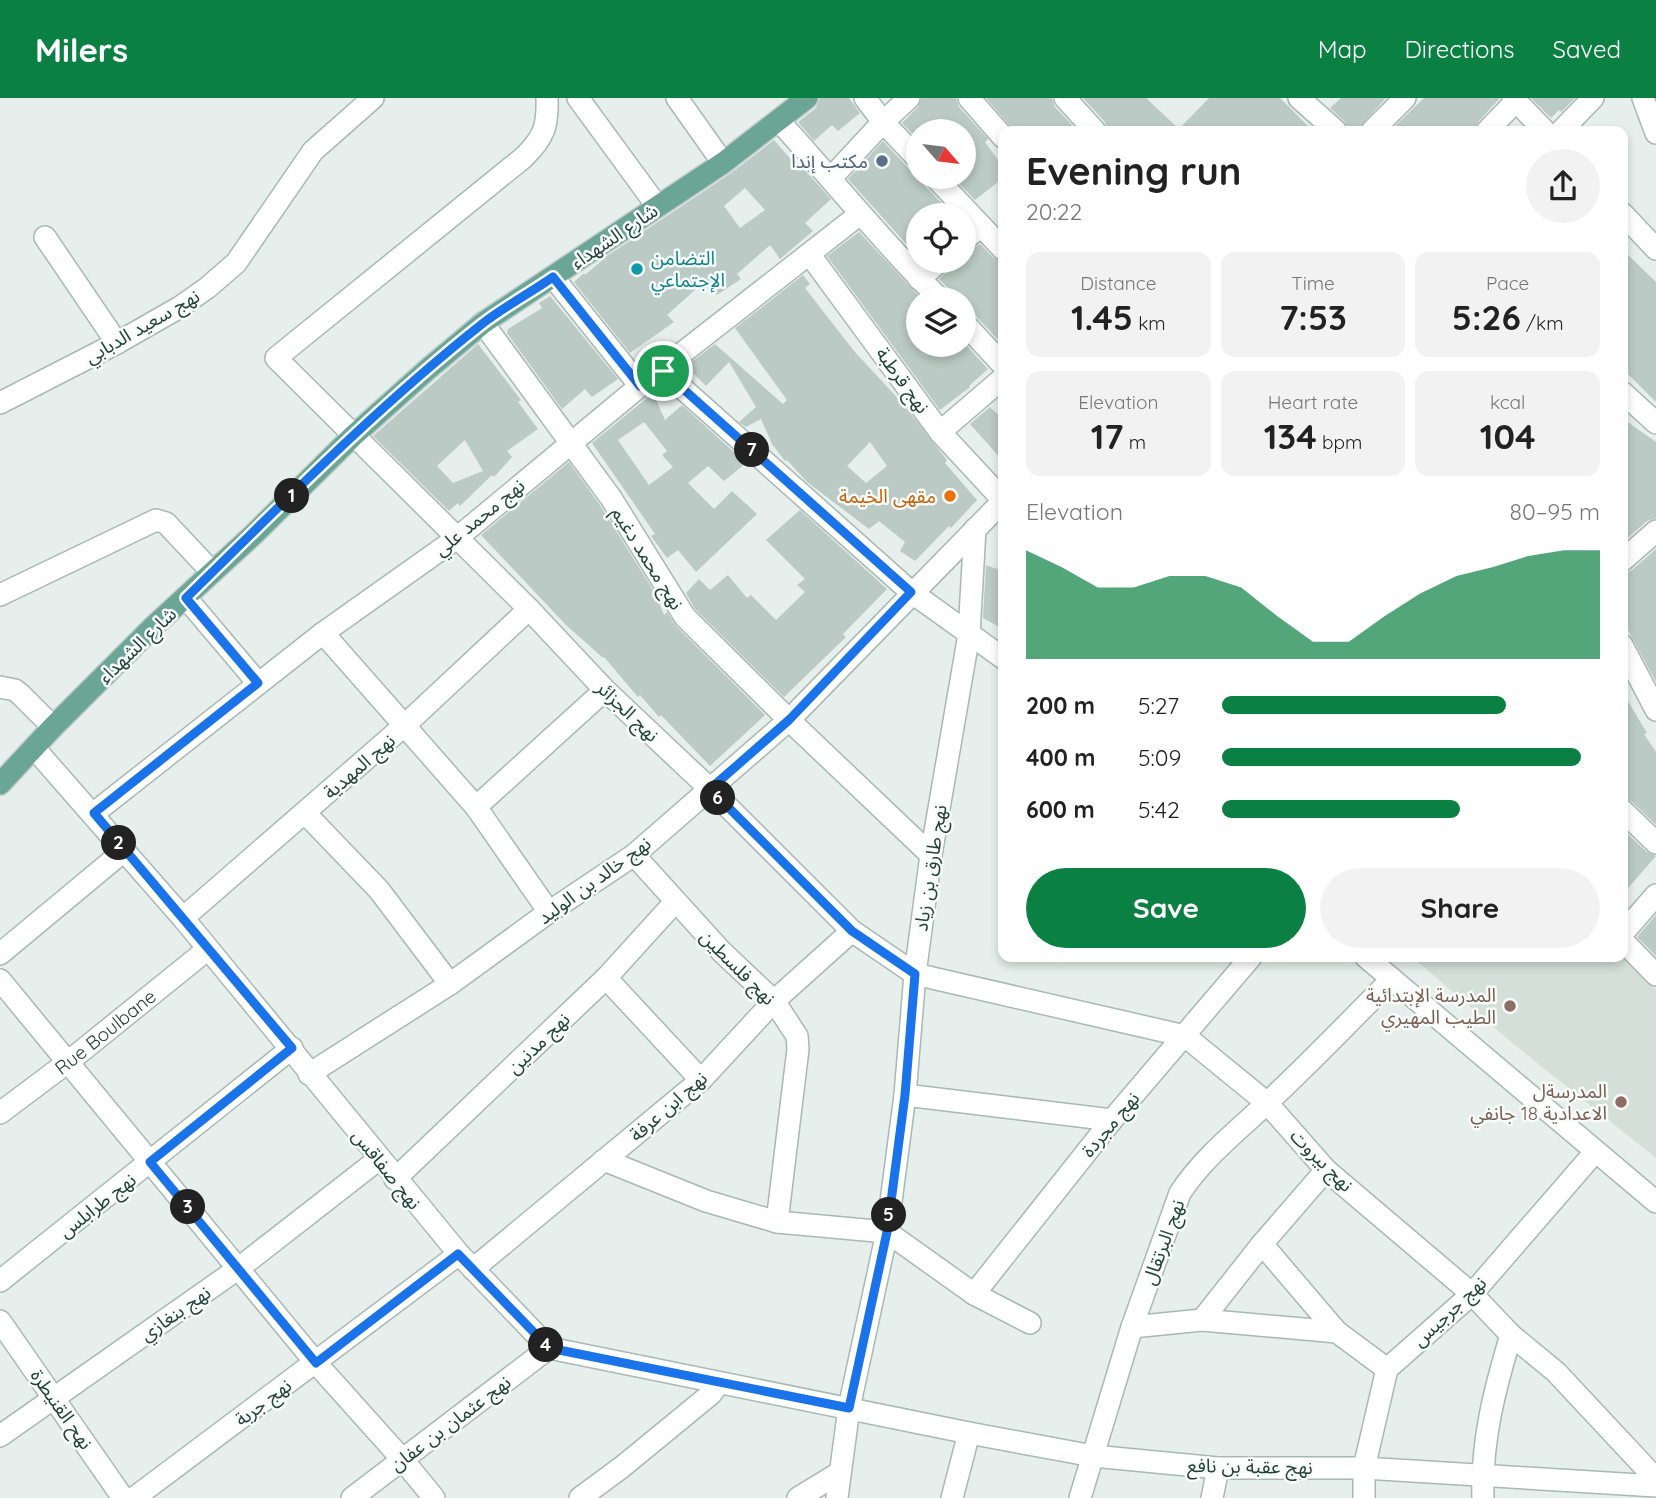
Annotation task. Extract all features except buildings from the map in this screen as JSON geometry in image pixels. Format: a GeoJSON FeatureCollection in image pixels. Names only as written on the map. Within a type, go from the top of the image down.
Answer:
{"type":"FeatureCollection","features":[{"type":"Feature","properties":{"kind":"main road","name":"شارع الشهداء"},"geometry":{"type":"LineString","coordinates":[[0,784],[35,749],[52,727],[211,571],[254,534],[353,436],[483,324],[723,163],[807,98]]}},
{"type":"Feature","properties":{"kind":"street","name":"نهج سعيد الدبابي"},"geometry":{"type":"LineString","coordinates":[[0,403],[180,307],[236,263],[313,151],[373,98]]}},
{"type":"Feature","properties":{"kind":"street","name":"نهج الجزائر"},"geometry":{"type":"LineString","coordinates":[[547,98],[546,127],[523,158],[276,358],[529,609],[606,690],[852,931],[915,974]]}},
{"type":"Feature","properties":{"kind":"street"},"geometry":{"type":"LineString","coordinates":[[578,98],[657,206]]}},
{"type":"Feature","properties":{"kind":"street"},"geometry":{"type":"LineString","coordinates":[[677,98],[723,163]]}},
{"type":"Feature","properties":{"kind":"street"},"geometry":{"type":"LineString","coordinates":[[865,98],[906,146]]}},
{"type":"Feature","properties":{"kind":"street"},"geometry":{"type":"LineString","coordinates":[[831,178],[909,98]]}},
{"type":"Feature","properties":{"kind":"street"},"geometry":{"type":"LineString","coordinates":[[969,98],[998,131]]}},
{"type":"Feature","properties":{"kind":"street"},"geometry":{"type":"LineString","coordinates":[[1065,98],[1090,126]]}},
{"type":"Feature","properties":{"kind":"street"},"geometry":{"type":"LineString","coordinates":[[1377,126],[1405,98]]}},
{"type":"Feature","properties":{"kind":"street"},"geometry":{"type":"LineString","coordinates":[[1565,126],[1593,98]]}},
{"type":"Feature","properties":{"kind":"street"},"geometry":{"type":"LineString","coordinates":[[1643,98],[1656,133]]}},
{"type":"Feature","properties":{"kind":"street"},"geometry":{"type":"LineString","coordinates":[[1492,126],[1515,100],[1540,126]]}},
{"type":"Feature","properties":{"kind":"street"},"geometry":{"type":"LineString","coordinates":[[1311,102],[1332,126]]}},
{"type":"Feature","properties":{"kind":"street"},"geometry":{"type":"LineString","coordinates":[[779,121],[927,287]]}},
{"type":"Feature","properties":{"kind":"street"},"geometry":{"type":"LineString","coordinates":[[948,189],[995,234]]}},
{"type":"Feature","properties":{"kind":"street","name":"نهج محمد علي"},"geometry":{"type":"LineString","coordinates":[[94,813],[323,633],[457,538],[571,441],[860,214]]}},
{"type":"Feature","properties":{"kind":"street"},"geometry":{"type":"LineString","coordinates":[[1628,219],[1656,249]]}},
{"type":"Feature","properties":{"kind":"street"},"geometry":{"type":"LineString","coordinates":[[976,238],[995,234]]}},
{"type":"Feature","properties":{"kind":"street"},"geometry":{"type":"LineString","coordinates":[[45,237],[117,342]]}},
{"type":"Feature","properties":{"kind":"street","name":"نهج قرطبة"},"geometry":{"type":"LineString","coordinates":[[810,255],[940,432],[998,495]]}},
{"type":"Feature","properties":{"kind":"street"},"geometry":{"type":"LineString","coordinates":[[919,279],[926,273]]}},
{"type":"Feature","properties":{"kind":"street"},"geometry":{"type":"LineString","coordinates":[[553,277],[640,386]]}},
{"type":"Feature","properties":{"kind":"street","name":"نهج محمد دغيم"},"geometry":{"type":"LineString","coordinates":[[483,324],[611,498],[685,617],[931,855]]}},
{"type":"Feature","properties":{"kind":"street"},"geometry":{"type":"LineString","coordinates":[[976,336],[998,360]]}},
{"type":"Feature","properties":{"kind":"street"},"geometry":{"type":"LineString","coordinates":[[663,371],[911,592],[998,654]]}},
{"type":"Feature","properties":{"kind":"street"},"geometry":{"type":"LineString","coordinates":[[940,432],[998,382]]}},
{"type":"Feature","properties":{"kind":"street"},"geometry":{"type":"LineString","coordinates":[[1628,398],[1656,423]]}},
{"type":"Feature","properties":{"kind":"street","name":"نهج خالد بن الوليد"},"geometry":{"type":"LineString","coordinates":[[309,1074],[450,984],[549,912],[634,855],[789,720],[998,505]]}},
{"type":"Feature","properties":{"kind":"street"},"geometry":{"type":"LineString","coordinates":[[0,595],[156,520],[166,523],[211,571]]}},
{"type":"Feature","properties":{"kind":"street","name":"نهج طارق بن زياد"},"geometry":{"type":"LineString","coordinates":[[836,1498],[849,1408],[887,1232],[931,855],[969,634],[975,528]]}},
{"type":"Feature","properties":{"kind":"street"},"geometry":{"type":"LineString","coordinates":[[1628,556],[1656,531]]}},
{"type":"Feature","properties":{"kind":"street"},"geometry":{"type":"LineString","coordinates":[[186,598],[258,683]]}},
{"type":"Feature","properties":{"kind":"street","name":"نهج المهدية"},"geometry":{"type":"LineString","coordinates":[[183,918],[405,725],[529,609]]}},
{"type":"Feature","properties":{"kind":"street"},"geometry":{"type":"LineString","coordinates":[[323,633],[476,807],[549,912]]}},
{"type":"Feature","properties":{"kind":"street"},"geometry":{"type":"LineString","coordinates":[[1628,656],[1656,710]]}},
{"type":"Feature","properties":{"kind":"street"},"geometry":{"type":"LineString","coordinates":[[0,687],[15,690],[52,727]]}},
{"type":"Feature","properties":{"kind":"street"},"geometry":{"type":"LineString","coordinates":[[476,807],[606,690]]}},
{"type":"Feature","properties":{"kind":"street","name":"نهج صفاقس"},"geometry":{"type":"LineString","coordinates":[[35,749],[94,813],[183,918],[466,1262],[549,1348]]}},
{"type":"Feature","properties":{"kind":"street"},"geometry":{"type":"LineString","coordinates":[[305,814],[379,890],[450,984]]}},
{"type":"Feature","properties":{"kind":"street"},"geometry":{"type":"LineString","coordinates":[[1628,816],[1656,843]]}},
{"type":"Feature","properties":{"kind":"street"},"geometry":{"type":"LineString","coordinates":[[0,954],[125,850]]}},
{"type":"Feature","properties":{"kind":"street","name":"نهج فلسطين"},"geometry":{"type":"LineString","coordinates":[[634,855],[722,952],[774,1001],[797,1036],[798,1049],[777,1222]]}},
{"type":"Feature","properties":{"kind":"street"},"geometry":{"type":"LineString","coordinates":[[1628,927],[1656,895]]}},
{"type":"Feature","properties":{"kind":"street","name":"نهج مدنين"},"geometry":{"type":"LineString","coordinates":[[395,1179],[606,978],[675,902]]}},
{"type":"Feature","properties":{"kind":"street","name":"نهج ابن عرفة"},"geometry":{"type":"LineString","coordinates":[[466,1262],[604,1160],[701,1080],[774,1001],[852,931]]}},
{"type":"Feature","properties":{"kind":"street"},"geometry":{"type":"LineString","coordinates":[[1628,946],[1656,975]]}},
{"type":"Feature","properties":{"kind":"street","name":"Rue Boulbane"},"geometry":{"type":"LineString","coordinates":[[0,1112],[68,1062],[208,949]]}},
{"type":"Feature","properties":{"kind":"street","name":"نهج مجردة"},"geometry":{"type":"LineString","coordinates":[[974,1294],[1112,1120],[1247,962]]}},
{"type":"Feature","properties":{"kind":"street"},"geometry":{"type":"LineString","coordinates":[[1372,962],[1656,1202]]}},
{"type":"Feature","properties":{"kind":"street","name":"نهج بيروت"},"geometry":{"type":"LineString","coordinates":[[915,974],[1185,1036],[1267,1103],[1326,1170],[1472,1294],[1511,1335],[1556,1372],[1656,1479]]}},
{"type":"Feature","properties":{"kind":"street"},"geometry":{"type":"LineString","coordinates":[[606,978],[701,1080]]}},
{"type":"Feature","properties":{"kind":"street","name":"نهج البرتقال"},"geometry":{"type":"LineString","coordinates":[[1080,1498],[1132,1327],[1180,1193],[1208,1157],[1267,1103],[1392,979]]}},
{"type":"Feature","properties":{"kind":"street"},"geometry":{"type":"LineString","coordinates":[[0,980],[316,1363],[434,1498]]}},
{"type":"Feature","properties":{"kind":"street","name":"نهج طرابلس"},"geometry":{"type":"LineString","coordinates":[[0,1282],[292,1048]]}},
{"type":"Feature","properties":{"kind":"street"},"geometry":{"type":"LineString","coordinates":[[905,1095],[1112,1120]]}},
{"type":"Feature","properties":{"kind":"street","name":"نهج جرجيس"},"geometry":{"type":"LineString","coordinates":[[1387,1369],[1472,1294],[1595,1152]]}},
{"type":"Feature","properties":{"kind":"street","name":"نهج بنغازي"},"geometry":{"type":"LineString","coordinates":[[0,1436],[239,1268],[379,1159]]}},
{"type":"Feature","properties":{"kind":"street"},"geometry":{"type":"LineString","coordinates":[[604,1160],[706,1201],[777,1222],[887,1232],[974,1294],[1030,1324]]}},
{"type":"Feature","properties":{"kind":"street"},"geometry":{"type":"LineString","coordinates":[[1202,1320],[1262,1244],[1326,1170]]}},
{"type":"Feature","properties":{"kind":"street"},"geometry":{"type":"LineString","coordinates":[[1262,1244],[1337,1332],[1387,1369],[1364,1468],[1364,1498]]}},
{"type":"Feature","properties":{"kind":"street","name":"نهج جربة"},"geometry":{"type":"LineString","coordinates":[[134,1498],[316,1363],[466,1262]]}},
{"type":"Feature","properties":{"kind":"street"},"geometry":{"type":"LineString","coordinates":[[1132,1327],[1202,1320],[1337,1332]]}},
{"type":"Feature","properties":{"kind":"street","name":"نهح القنيطرة"},"geometry":{"type":"LineString","coordinates":[[0,1321],[55,1396],[123,1498]]}},
{"type":"Feature","properties":{"kind":"street"},"geometry":{"type":"LineString","coordinates":[[1483,1498],[1482,1476],[1491,1405],[1511,1335]]}},
{"type":"Feature","properties":{"kind":"street"},"geometry":{"type":"LineString","coordinates":[[549,1348],[849,1408]]}},
{"type":"Feature","properties":{"kind":"street","name":"نهج عثمان بن عفان"},"geometry":{"type":"LineString","coordinates":[[352,1498],[549,1348]]}},
{"type":"Feature","properties":{"kind":"street"},"geometry":{"type":"LineString","coordinates":[[580,1498],[711,1394],[719,1383]]}},
{"type":"Feature","properties":{"kind":"street","name":"نهج عقبة بن نافع"},"geometry":{"type":"LineString","coordinates":[[849,1408],[1093,1455],[1218,1468],[1364,1468],[1656,1486]]}},
{"type":"Feature","properties":{"kind":"street"},"geometry":{"type":"LineString","coordinates":[[952,1498],[969,1433]]}},
{"type":"Feature","properties":{"kind":"street"},"geometry":{"type":"LineString","coordinates":[[1212,1498],[1218,1468]]}},
{"type":"Feature","properties":{"kind":"street"},"geometry":{"type":"LineString","coordinates":[[798,1498],[839,1473]]}},
{"type":"Feature","properties":{"kind":"shaded area","name":"المدرسةل الاعدادية 18 جانفي"},"geometry":{"type":"Polygon","coordinates":[[[1418,962],[1627,962],[1656,990],[1656,1158],[1516,1046],[1418,962]]]}},
{"type":"Feature","properties":{"kind":"place","name":"مكتب إندا"},"geometry":{"type":"Point","coordinates":[882,161]}},
{"type":"Feature","properties":{"kind":"place","name":"التضامن الإجتماعي"},"geometry":{"type":"Point","coordinates":[637,269]}},
{"type":"Feature","properties":{"kind":"place","name":"مقهى الخيمة"},"geometry":{"type":"Point","coordinates":[950,496]}},
{"type":"Feature","properties":{"kind":"place","name":"المدرسة الإبتدائية الطيب المهيري"},"geometry":{"type":"Point","coordinates":[1510,1006]}},
{"type":"Feature","properties":{"kind":"place","name":"المدرسةل الاعدادية 18 جانفي"},"geometry":{"type":"Point","coordinates":[1621,1102]}},
{"type":"Feature","properties":{"kind":"route"},"geometry":{"type":"LineString","coordinates":[[553,277],[640,386],[663,371],[911,592],[789,720],[710,789],[852,931],[915,974],[905,1095],[887,1232],[849,1408],[549,1348],[458,1254],[316,1363],[150,1162],[292,1048],[94,813],[258,683],[186,598],[353,436],[428,369],[483,324],[553,277]]}}]}
